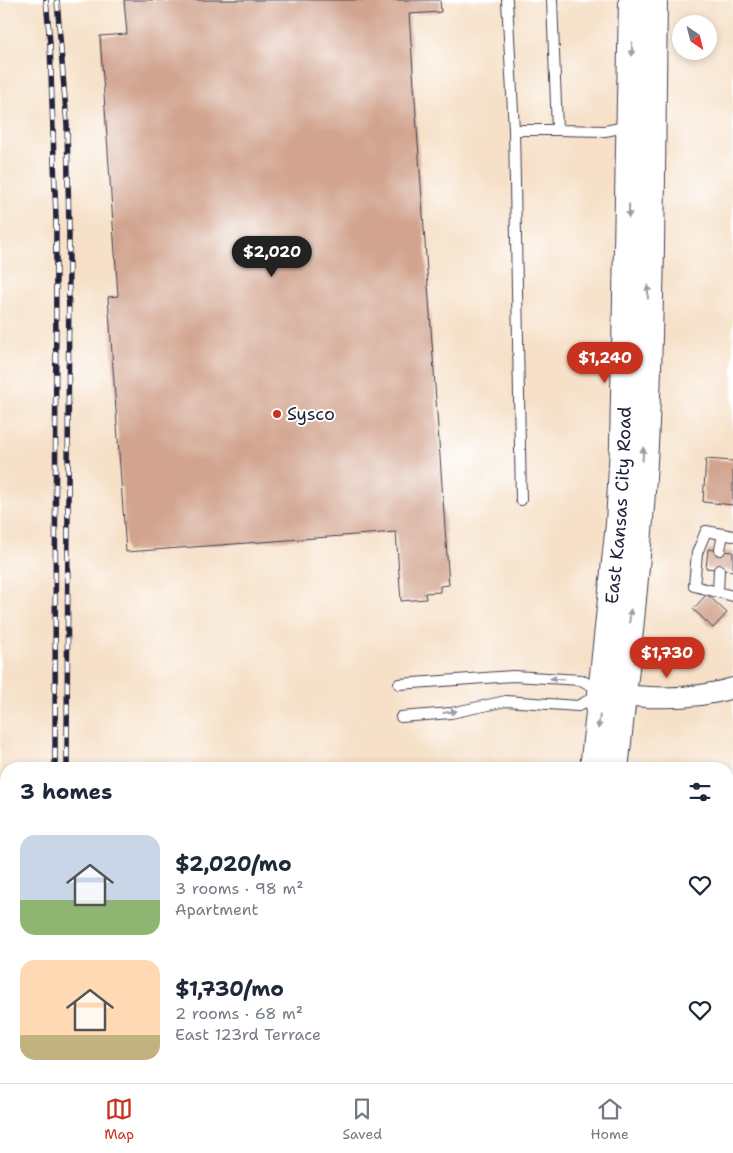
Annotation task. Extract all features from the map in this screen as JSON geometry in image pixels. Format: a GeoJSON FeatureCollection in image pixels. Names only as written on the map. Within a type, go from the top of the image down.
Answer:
{"type":"FeatureCollection","features":[{"type":"Feature","properties":{"kind":"main road","name":"East Kansas City Road"},"geometry":{"type":"LineString","coordinates":[[633,0],[641,125]]}},
{"type":"Feature","properties":{"kind":"main road","name":"East Kansas City Road"},"geometry":{"type":"LineString","coordinates":[[614,762],[612,694],[624,446],[641,125],[653,0]]}},
{"type":"Feature","properties":{"kind":"main road","name":"East Kansas City Road"},"geometry":{"type":"LineString","coordinates":[[596,762],[612,694]]}},
{"type":"Feature","properties":{"kind":"street"},"geometry":{"type":"LineString","coordinates":[[612,694],[696,695],[733,688]]}},
{"type":"Feature","properties":{"kind":"lane"},"geometry":{"type":"LineString","coordinates":[[507,0],[514,130],[521,500]]}},
{"type":"Feature","properties":{"kind":"lane"},"geometry":{"type":"LineString","coordinates":[[552,0],[557,130]]}},
{"type":"Feature","properties":{"kind":"lane"},"geometry":{"type":"LineString","coordinates":[[514,130],[605,131],[641,125]]}},
{"type":"Feature","properties":{"kind":"lane"},"geometry":{"type":"LineString","coordinates":[[720,550],[728,535],[706,531],[698,554],[694,586],[733,596]]}},
{"type":"Feature","properties":{"kind":"lane"},"geometry":{"type":"LineString","coordinates":[[718,592],[719,570]]}},
{"type":"Feature","properties":{"kind":"lane"},"geometry":{"type":"LineString","coordinates":[[399,684],[513,676],[581,680],[612,694]]}},
{"type":"Feature","properties":{"kind":"lane"},"geometry":{"type":"LineString","coordinates":[[401,717],[451,713],[506,701],[578,706],[612,694]]}},
{"type":"Feature","properties":{"kind":"building","name":"Sysco"},"geometry":{"type":"Polygon","coordinates":[[[124,0],[440,0],[441,12],[409,14],[449,585],[440,586],[440,592],[425,593],[426,599],[401,601],[396,532],[126,552],[108,297],[118,296],[100,36],[127,34],[124,0]]]}},
{"type":"Feature","properties":{"kind":"building"},"geometry":{"type":"Polygon","coordinates":[[[706,459],[733,461],[733,505],[703,502],[706,459]]]}},
{"type":"Feature","properties":{"kind":"building"},"geometry":{"type":"Polygon","coordinates":[[[708,549],[733,552],[733,571],[706,568],[708,549]]]}},
{"type":"Feature","properties":{"kind":"building"},"geometry":{"type":"Polygon","coordinates":[[[707,594],[727,613],[713,628],[693,609],[707,594]]]}},
{"type":"Feature","properties":{"kind":"railway"},"geometry":{"type":"LineString","coordinates":[[46,0],[50,43],[56,219],[55,762]]}},
{"type":"Feature","properties":{"kind":"railway"},"geometry":{"type":"LineString","coordinates":[[57,0],[67,125],[69,229],[67,762]]}},
{"type":"Feature","properties":{"kind":"place","name":"Sysco"},"geometry":{"type":"Point","coordinates":[277,414]}}]}
